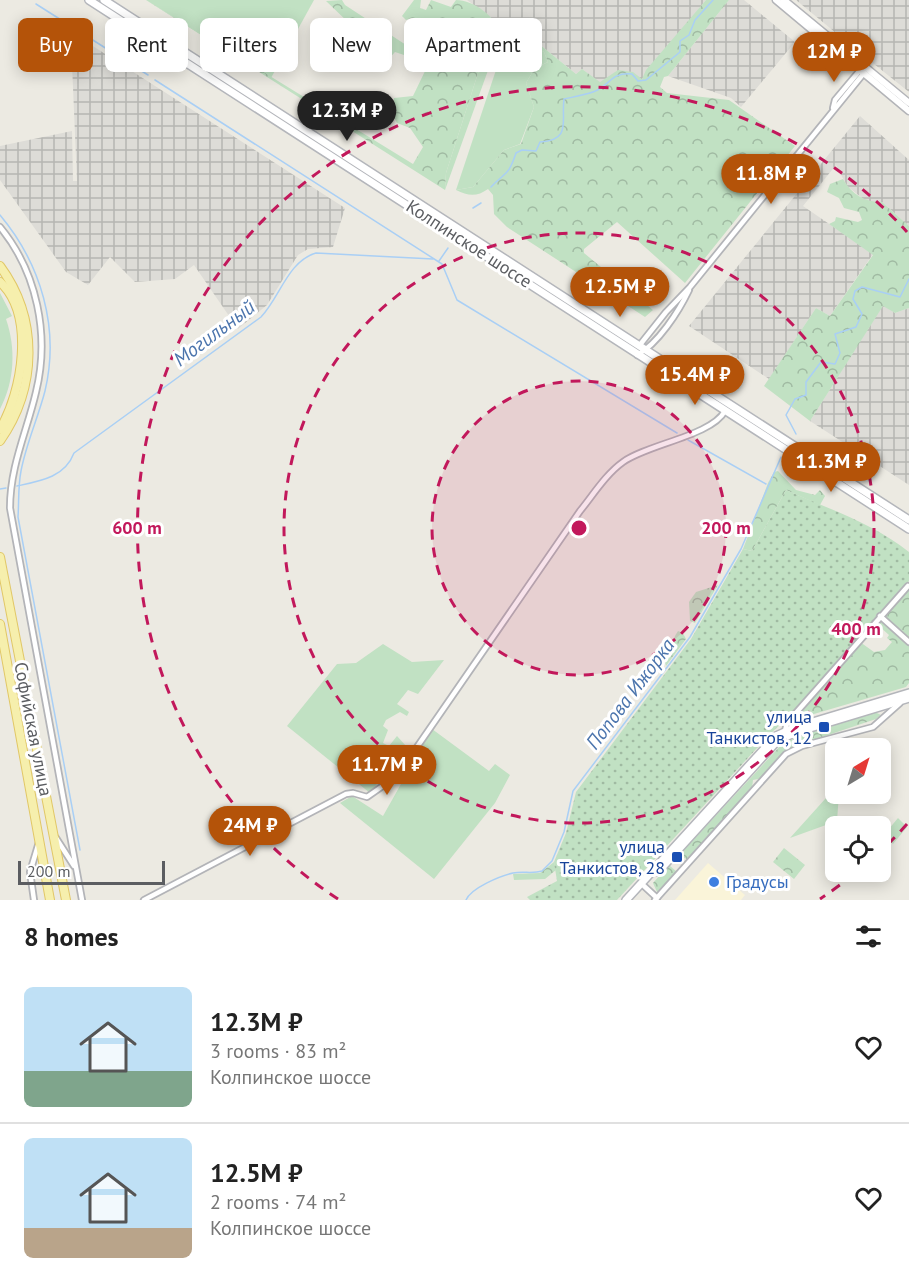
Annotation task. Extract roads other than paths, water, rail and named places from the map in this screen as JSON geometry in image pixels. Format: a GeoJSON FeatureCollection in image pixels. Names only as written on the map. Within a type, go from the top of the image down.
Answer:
{"type":"FeatureCollection","features":[{"type":"Feature","properties":{"kind":"main road","name":"Колпинское шоссе"},"geometry":{"type":"LineString","coordinates":[[89,0],[909,529]]}},
{"type":"Feature","properties":{"kind":"main road","name":"Колпинское шоссе"},"geometry":{"type":"LineString","coordinates":[[104,0],[909,520]]}},
{"type":"Feature","properties":{"kind":"main road"},"geometry":{"type":"LineString","coordinates":[[0,266],[19,298],[29,349],[24,391],[3,429]]}},
{"type":"Feature","properties":{"kind":"main road"},"geometry":{"type":"LineString","coordinates":[[0,282],[13,302],[22,349],[15,396],[0,441]]}},
{"type":"Feature","properties":{"kind":"main road","name":"Софийская улица"},"geometry":{"type":"LineString","coordinates":[[0,557],[66,900]]}},
{"type":"Feature","properties":{"kind":"main road","name":"Софийская улица"},"geometry":{"type":"LineString","coordinates":[[0,624],[50,900]]}},
{"type":"Feature","properties":{"kind":"main road"},"geometry":{"type":"LineString","coordinates":[[0,647],[8,668]]}},
{"type":"Feature","properties":{"kind":"main road"},"geometry":{"type":"LineString","coordinates":[[632,900],[661,858],[764,747],[785,731],[909,693]]}},
{"type":"Feature","properties":{"kind":"main road"},"geometry":{"type":"LineString","coordinates":[[626,900],[643,885],[778,740],[906,699]]}},
{"type":"Feature","properties":{"kind":"main road"},"geometry":{"type":"LineString","coordinates":[[24,764],[30,758],[42,768]]}},
{"type":"Feature","properties":{"kind":"street"},"geometry":{"type":"LineString","coordinates":[[776,0],[909,111]]}},
{"type":"Feature","properties":{"kind":"street"},"geometry":{"type":"LineString","coordinates":[[784,0],[862,71],[909,103]]}},
{"type":"Feature","properties":{"kind":"street"},"geometry":{"type":"LineString","coordinates":[[637,355],[833,108],[835,100],[862,71]]}},
{"type":"Feature","properties":{"kind":"street"},"geometry":{"type":"LineString","coordinates":[[0,227],[14,247],[30,279],[41,330],[39,377],[13,468],[9,507],[82,900]]}},
{"type":"Feature","properties":{"kind":"street"},"geometry":{"type":"LineString","coordinates":[[144,900],[346,794],[353,793],[367,797],[397,776],[580,511],[612,471],[633,456],[716,423],[725,411]]}},
{"type":"Feature","properties":{"kind":"street"},"geometry":{"type":"LineString","coordinates":[[785,731],[787,723],[908,586]]}},
{"type":"Feature","properties":{"kind":"street"},"geometry":{"type":"LineString","coordinates":[[880,616],[909,642]]}},
{"type":"Feature","properties":{"kind":"street"},"geometry":{"type":"LineString","coordinates":[[643,885],[656,899],[786,754],[802,747],[873,727],[906,699]]}},
{"type":"Feature","properties":{"kind":"street"},"geometry":{"type":"LineString","coordinates":[[54,836],[77,871]]}},
{"type":"Feature","properties":{"kind":"street"},"geometry":{"type":"LineString","coordinates":[[34,900],[30,872],[39,842]]}},
{"type":"Feature","properties":{"kind":"waterway","name":"Могильный"},"geometry":{"type":"LineString","coordinates":[[491,187],[509,170],[516,153],[522,150],[536,151],[540,142],[557,138],[563,128],[564,99],[593,92],[619,75],[632,74],[638,81],[646,80],[680,52],[680,41],[689,35],[695,20],[713,0]]}},
{"type":"Feature","properties":{"kind":"waterway"},"geometry":{"type":"LineString","coordinates":[[36,4],[148,75]]}},
{"type":"Feature","properties":{"kind":"waterway"},"geometry":{"type":"LineString","coordinates":[[155,80],[442,264],[457,300],[677,433]]}},
{"type":"Feature","properties":{"kind":"waterway"},"geometry":{"type":"LineString","coordinates":[[473,208],[481,203]]}},
{"type":"Feature","properties":{"kind":"waterway"},"geometry":{"type":"LineString","coordinates":[[0,215],[26,254],[36,276],[44,298],[48,321],[49,367],[45,391],[21,471],[18,517],[80,850]]}},
{"type":"Feature","properties":{"kind":"waterway"},"geometry":{"type":"LineString","coordinates":[[439,261],[448,248]]}},
{"type":"Feature","properties":{"kind":"waterway","name":"Могильный"},"geometry":{"type":"LineString","coordinates":[[17,486],[43,480],[58,473],[65,468],[74,453],[261,317],[291,271],[306,257],[316,253],[433,259]]}},
{"type":"Feature","properties":{"kind":"waterway","name":"Попова Ижорка"},"geometry":{"type":"LineString","coordinates":[[796,434],[786,415],[795,399],[806,395],[806,382],[821,362],[835,364],[840,353],[835,334],[856,327],[862,314],[853,299],[855,291],[862,287],[900,297],[909,279]]}},
{"type":"Feature","properties":{"kind":"waterway"},"geometry":{"type":"LineString","coordinates":[[688,440],[766,484]]}},
{"type":"Feature","properties":{"kind":"waterway","name":"Попова Ижорка"},"geometry":{"type":"LineString","coordinates":[[466,900],[474,891],[494,880],[513,873],[542,871],[552,861],[564,832],[573,791],[690,637],[741,549],[781,457]]}},
{"type":"Feature","properties":{"kind":"waterway"},"geometry":{"type":"LineString","coordinates":[[0,489],[6,488]]}},
{"type":"Feature","properties":{"kind":"place","name":"улица Танкистов, 12"},"geometry":{"type":"Point","coordinates":[824,727]}},
{"type":"Feature","properties":{"kind":"place","name":"улица Танкистов, 28"},"geometry":{"type":"Point","coordinates":[677,857]}},
{"type":"Feature","properties":{"kind":"place","name":"Градусы"},"geometry":{"type":"Point","coordinates":[714,882]}}]}
